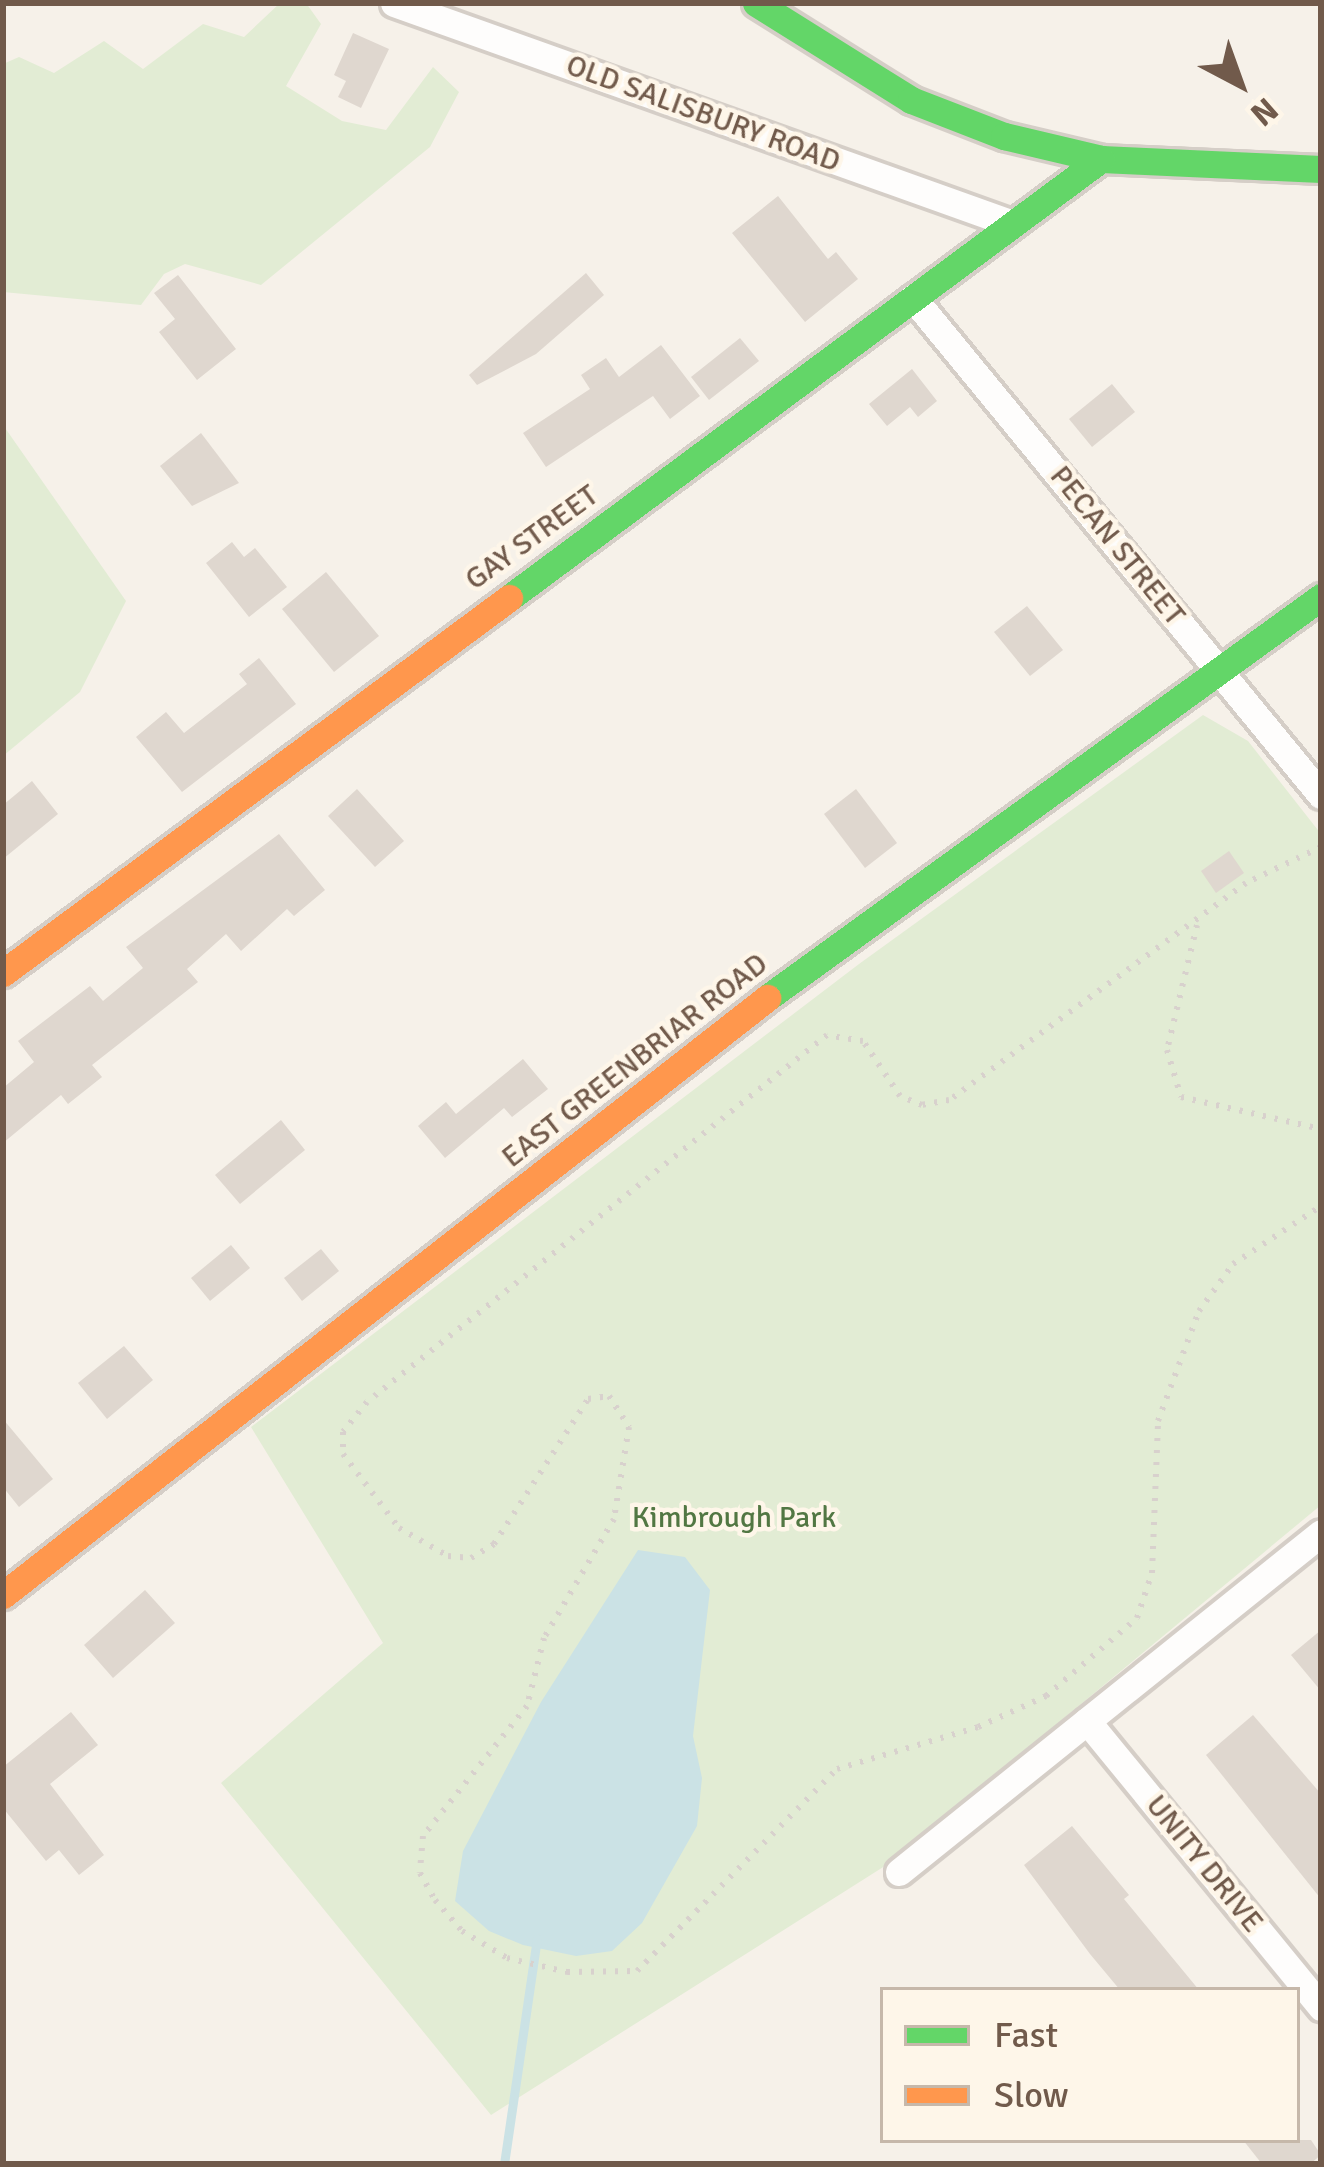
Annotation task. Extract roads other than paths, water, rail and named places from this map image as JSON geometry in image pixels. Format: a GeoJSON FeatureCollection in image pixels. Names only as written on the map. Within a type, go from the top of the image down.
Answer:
{"type":"FeatureCollection","features":[{"type":"Feature","properties":{"kind":"street","name":"OLD SALISBURY ROAD"},"geometry":{"type":"LineString","coordinates":[[394,3],[1013,224]]}},
{"type":"Feature","properties":{"kind":"street"},"geometry":{"type":"LineString","coordinates":[[756,3],[911,100],[1004,136],[1101,159],[1321,169]]}},
{"type":"Feature","properties":{"kind":"street","name":"GAY STREET"},"geometry":{"type":"LineString","coordinates":[[3,973],[1101,159]]}},
{"type":"Feature","properties":{"kind":"street","name":"PECAN STREET"},"geometry":{"type":"LineString","coordinates":[[913,298],[1321,795]]}},
{"type":"Feature","properties":{"kind":"street","name":"EAST GREENBRIAR ROAD"},"geometry":{"type":"LineString","coordinates":[[3,1595],[875,913],[1220,673],[1321,597]]}},
{"type":"Feature","properties":{"kind":"street"},"geometry":{"type":"LineString","coordinates":[[899,1872],[1321,1533]]}},
{"type":"Feature","properties":{"kind":"street","name":"UNITY DRIVE"},"geometry":{"type":"LineString","coordinates":[[1087,1721],[1321,2007]]}},
{"type":"Feature","properties":{"kind":"water"},"geometry":{"type":"Polygon","coordinates":[[[638,1550],[685,1557],[710,1590],[693,1736],[702,1778],[697,1826],[642,1923],[612,1951],[576,1956],[523,1945],[489,1931],[455,1901],[463,1851],[541,1702],[638,1550]]]}},
{"type":"Feature","properties":{"kind":"waterway"},"geometry":{"type":"LineString","coordinates":[[504,2164],[537,1938]]}},
{"type":"Feature","properties":{"kind":"park label","name":"Kimbrough Park"},"geometry":{"type":"Point","coordinates":[734,1518]}}]}
